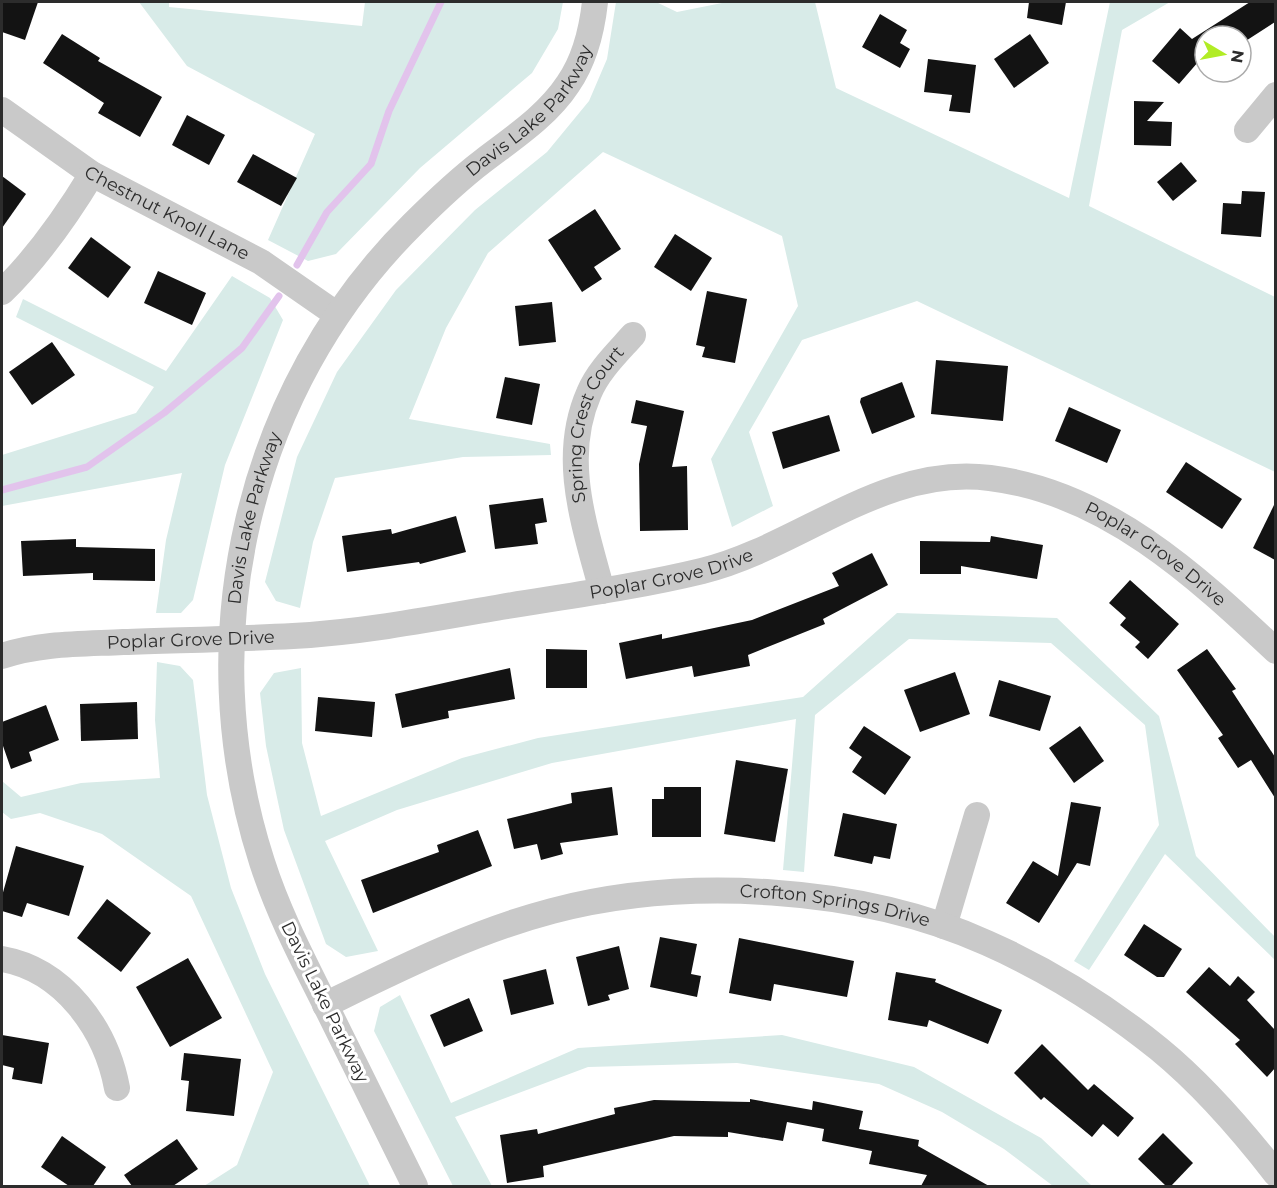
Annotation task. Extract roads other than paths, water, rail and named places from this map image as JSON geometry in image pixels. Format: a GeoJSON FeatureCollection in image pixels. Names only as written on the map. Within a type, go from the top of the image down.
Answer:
{"type":"FeatureCollection","features":[{"type":"Feature","properties":{"kind":"street","name":"Davis Lake Parkway"},"geometry":{"type":"LineString","coordinates":[[415,1186],[297,948],[262,863],[235,740],[231,638],[242,554],[256,491],[278,425],[311,356],[336,314],[391,246],[435,202],[535,122],[557,99],[570,82],[582,55],[595,2]]}},
{"type":"Feature","properties":{"kind":"street"},"geometry":{"type":"LineString","coordinates":[[1247,130],[1275,94]]}},
{"type":"Feature","properties":{"kind":"street","name":"Chestnut Knoll Lane"},"geometry":{"type":"LineString","coordinates":[[2,110],[92,174],[261,262],[336,314]]}},
{"type":"Feature","properties":{"kind":"street"},"geometry":{"type":"LineString","coordinates":[[2,292],[30,264],[92,174]]}},
{"type":"Feature","properties":{"kind":"street","name":"Spring Crest Court"},"geometry":{"type":"LineString","coordinates":[[602,591],[581,511],[575,473],[575,442],[589,392],[606,366],[633,335]]}},
{"type":"Feature","properties":{"kind":"street","name":"Poplar Grove Drive"},"geometry":{"type":"LineString","coordinates":[[2,656],[68,643],[358,631],[602,591],[704,571],[756,554],[882,493],[918,481],[958,476],[989,477],[1048,491],[1094,511],[1173,558],[1210,589],[1275,651]]}},
{"type":"Feature","properties":{"kind":"street"},"geometry":{"type":"LineString","coordinates":[[944,926],[977,815]]}},
{"type":"Feature","properties":{"kind":"street","name":"Crofton Springs Drive"},"geometry":{"type":"LineString","coordinates":[[325,1005],[474,935],[553,911],[615,898],[716,891],[774,893],[832,899],[944,926],[987,942],[1066,983],[1118,1018],[1161,1051],[1219,1106],[1275,1174]]}},
{"type":"Feature","properties":{"kind":"street"},"geometry":{"type":"LineString","coordinates":[[2,959],[13,961],[43,975],[79,1005],[94,1024],[112,1062],[117,1088]]}},
{"type":"Feature","properties":{"kind":"waterway"},"geometry":{"type":"LineString","coordinates":[[297,265],[327,212],[371,164],[389,111],[441,2]]}},
{"type":"Feature","properties":{"kind":"waterway"},"geometry":{"type":"LineString","coordinates":[[2,490],[87,467],[164,413],[242,348],[279,296]]}}]}
